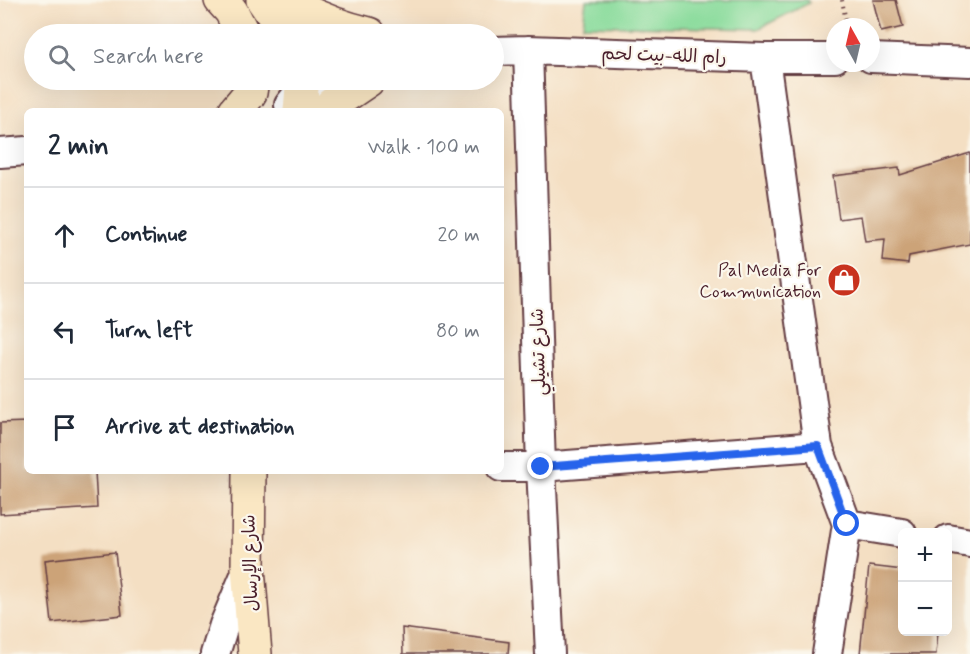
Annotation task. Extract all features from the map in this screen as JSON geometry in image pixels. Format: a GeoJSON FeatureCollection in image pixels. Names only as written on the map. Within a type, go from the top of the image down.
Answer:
{"type":"FeatureCollection","features":[{"type":"Feature","properties":{"kind":"main road"},"geometry":{"type":"LineString","coordinates":[[221,0],[231,11],[238,24]]}},
{"type":"Feature","properties":{"kind":"main road"},"geometry":{"type":"LineString","coordinates":[[263,0],[280,24]]}},
{"type":"Feature","properties":{"kind":"main road"},"geometry":{"type":"LineString","coordinates":[[284,0],[300,10],[333,24]]}},
{"type":"Feature","properties":{"kind":"main road"},"geometry":{"type":"LineString","coordinates":[[238,108],[250,90]]}},
{"type":"Feature","properties":{"kind":"main road"},"geometry":{"type":"LineString","coordinates":[[264,90],[265,108]]}},
{"type":"Feature","properties":{"kind":"main road"},"geometry":{"type":"LineString","coordinates":[[329,108],[353,90]]}},
{"type":"Feature","properties":{"kind":"main road","name":"شارع الإرسال"},"geometry":{"type":"LineString","coordinates":[[249,474],[249,568],[255,654]]}},
{"type":"Feature","properties":{"kind":"street","name":"شارع تشيلي"},"geometry":{"type":"LineString","coordinates":[[528,50],[541,467],[550,654]]}},
{"type":"Feature","properties":{"kind":"street","name":"رام الله-بيت لحم"},"geometry":{"type":"LineString","coordinates":[[504,51],[826,58]]}},
{"type":"Feature","properties":{"kind":"street"},"geometry":{"type":"LineString","coordinates":[[765,58],[818,446],[847,524],[827,654]]}},
{"type":"Feature","properties":{"kind":"street"},"geometry":{"type":"LineString","coordinates":[[880,58],[970,62]]}},
{"type":"Feature","properties":{"kind":"street"},"geometry":{"type":"LineString","coordinates":[[297,97],[313,90]]}},
{"type":"Feature","properties":{"kind":"street"},"geometry":{"type":"LineString","coordinates":[[0,153],[24,151]]}},
{"type":"Feature","properties":{"kind":"street"},"geometry":{"type":"LineString","coordinates":[[504,467],[541,467],[818,446]]}},
{"type":"Feature","properties":{"kind":"street"},"geometry":{"type":"LineString","coordinates":[[847,524],[898,532]]}},
{"type":"Feature","properties":{"kind":"street"},"geometry":{"type":"LineString","coordinates":[[952,540],[970,543]]}},
{"type":"Feature","properties":{"kind":"street"},"geometry":{"type":"LineString","coordinates":[[215,654],[224,625],[249,568]]}},
{"type":"Feature","properties":{"kind":"path"},"geometry":{"type":"LineString","coordinates":[[842,0],[845,18]]}},
{"type":"Feature","properties":{"kind":"green space"},"geometry":{"type":"Polygon","coordinates":[[[586,0],[807,0],[809,3],[758,29],[583,25],[586,0]]]}},
{"type":"Feature","properties":{"kind":"building"},"geometry":{"type":"Polygon","coordinates":[[[873,0],[896,0],[903,27],[881,32],[880,18],[878,18],[873,0]]]}},
{"type":"Feature","properties":{"kind":"building"},"geometry":{"type":"Polygon","coordinates":[[[970,153],[970,244],[909,256],[908,264],[883,261],[885,239],[865,241],[861,216],[839,219],[833,176],[899,168],[900,175],[970,153]]]}},
{"type":"Feature","properties":{"kind":"building"},"geometry":{"type":"Polygon","coordinates":[[[24,422],[24,474],[95,474],[97,508],[0,514],[0,423],[24,422]]]}},
{"type":"Feature","properties":{"kind":"building"},"geometry":{"type":"Polygon","coordinates":[[[115,552],[122,615],[52,623],[45,560],[115,552]]]}},
{"type":"Feature","properties":{"kind":"building"},"geometry":{"type":"Polygon","coordinates":[[[869,566],[898,569],[898,636],[938,636],[936,654],[860,654],[869,566]]]}},
{"type":"Feature","properties":{"kind":"building"},"geometry":{"type":"Polygon","coordinates":[[[402,628],[509,642],[508,654],[403,654],[402,628]]]}},
{"type":"Feature","properties":{"kind":"place","name":"Pal Media For Communication"},"geometry":{"type":"Point","coordinates":[844,280]}},
{"type":"Feature","properties":{"kind":"route"},"geometry":{"type":"LineString","coordinates":[[541,467],[818,446],[847,524]]}}]}
